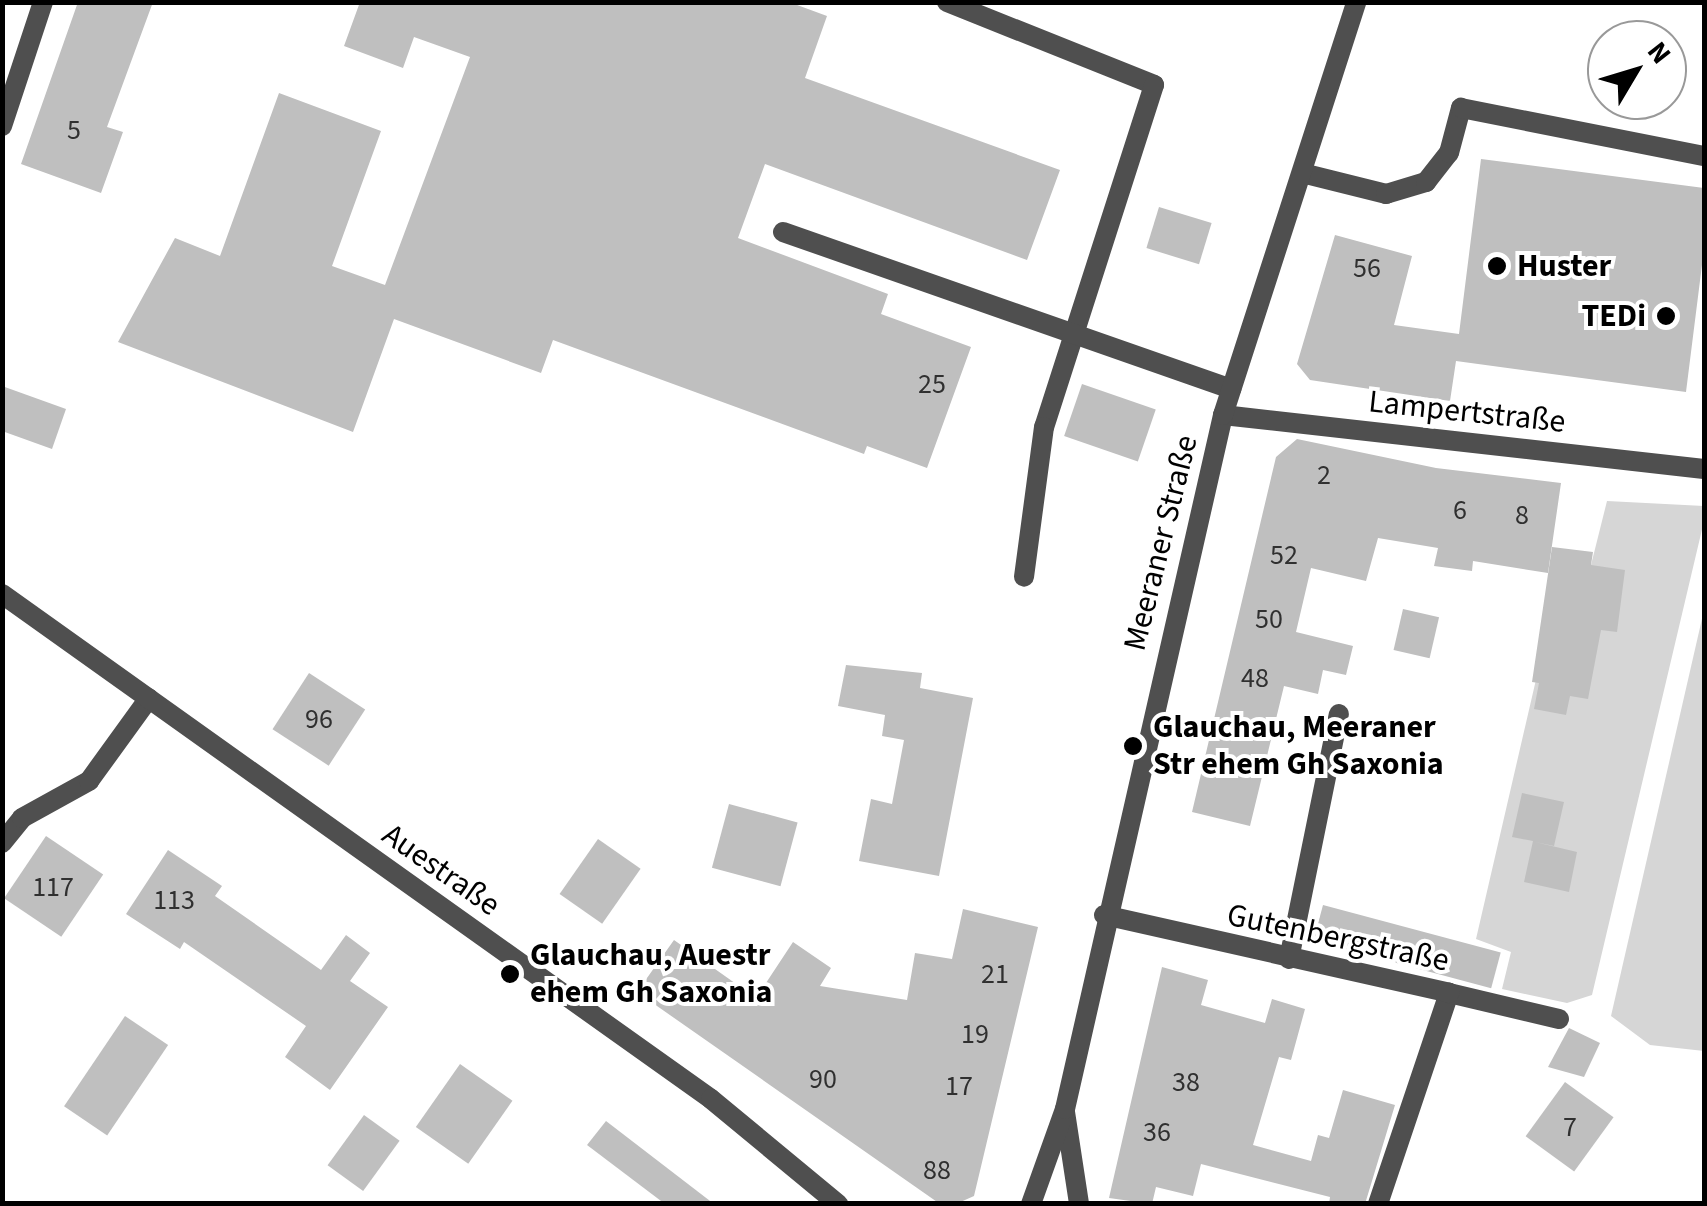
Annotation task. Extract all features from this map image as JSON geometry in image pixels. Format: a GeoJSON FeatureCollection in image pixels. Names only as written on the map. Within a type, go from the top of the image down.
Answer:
{"type":"FeatureCollection","features":[{"type":"Feature","properties":{"kind":"street"},"geometry":{"type":"LineString","coordinates":[[2,126],[43,2]]}},
{"type":"Feature","properties":{"kind":"street"},"geometry":{"type":"LineString","coordinates":[[947,2],[1154,85],[1070,336],[1044,427],[1024,577]]}},
{"type":"Feature","properties":{"kind":"street","name":"Meeraner Straße"},"geometry":{"type":"LineString","coordinates":[[1031,1204],[1064,1109],[1104,916],[1223,415],[1356,2]]}},
{"type":"Feature","properties":{"kind":"street"},"geometry":{"type":"LineString","coordinates":[[1302,174],[1386,194],[1426,182],[1450,153],[1461,108],[1704,156]]}},
{"type":"Feature","properties":{"kind":"street"},"geometry":{"type":"LineString","coordinates":[[783,232],[1070,336],[1232,389]]}},
{"type":"Feature","properties":{"kind":"street","name":"Lampertstraße"},"geometry":{"type":"LineString","coordinates":[[1223,415],[1704,468]]}},
{"type":"Feature","properties":{"kind":"street","name":"Auestraße"},"geometry":{"type":"LineString","coordinates":[[2,594],[711,1099],[838,1204]]}},
{"type":"Feature","properties":{"kind":"street"},"geometry":{"type":"LineString","coordinates":[[2,844],[22,818],[88,781],[149,698]]}},
{"type":"Feature","properties":{"kind":"street"},"geometry":{"type":"LineString","coordinates":[[1289,959],[1340,714]]}},
{"type":"Feature","properties":{"kind":"street","name":"Gutenbergstraße"},"geometry":{"type":"LineString","coordinates":[[1104,916],[1559,1018]]}},
{"type":"Feature","properties":{"kind":"street"},"geometry":{"type":"LineString","coordinates":[[1378,1204],[1449,993]]}},
{"type":"Feature","properties":{"kind":"street","name":"Meeraner Straße"},"geometry":{"type":"LineString","coordinates":[[1064,1109],[1079,1204]]}},
{"type":"Feature","properties":{"kind":"shaded area"},"geometry":{"type":"Polygon","coordinates":[[[1607,501],[1704,506],[1704,521],[1592,995],[1567,1003],[1502,989],[1511,952],[1476,939],[1550,619],[1591,565],[1607,501]]]}},
{"type":"Feature","properties":{"kind":"shaded area"},"geometry":{"type":"Polygon","coordinates":[[[1704,610],[1704,1051],[1650,1045],[1611,1016],[1704,610]]]}},
{"type":"Feature","properties":{"kind":"building"},"geometry":{"type":"Polygon","coordinates":[[[78,2],[153,2],[107,127],[123,132],[101,193],[21,164],[78,2]]]}},
{"type":"Feature","properties":{"kind":"building"},"geometry":{"type":"Polygon","coordinates":[[[360,2],[789,2],[827,16],[805,78],[1060,170],[1027,260],[765,164],[738,238],[888,294],[881,314],[971,347],[927,468],[867,446],[864,454],[553,340],[541,373],[394,319],[353,432],[118,342],[175,238],[220,256],[279,93],[381,131],[332,266],[385,285],[470,57],[414,37],[403,68],[344,46],[360,2]]]}},
{"type":"Feature","properties":{"kind":"building"},"geometry":{"type":"Polygon","coordinates":[[[1481,159],[1704,188],[1704,249],[1686,392],[1456,361],[1450,401],[1310,380],[1297,364],[1335,235],[1412,256],[1394,325],[1459,334],[1481,159]]]}},
{"type":"Feature","properties":{"kind":"building"},"geometry":{"type":"Polygon","coordinates":[[[1159,207],[1212,223],[1199,264],[1146,248],[1159,207]]]}},
{"type":"Feature","properties":{"kind":"building"},"geometry":{"type":"Polygon","coordinates":[[[1082,384],[1156,409],[1138,461],[1064,436],[1082,384]]]}},
{"type":"Feature","properties":{"kind":"building"},"geometry":{"type":"Polygon","coordinates":[[[2,386],[66,409],[52,449],[2,431],[2,386]]]}},
{"type":"Feature","properties":{"kind":"building"},"geometry":{"type":"Polygon","coordinates":[[[1297,439],[1436,468],[1561,483],[1548,573],[1473,561],[1472,571],[1434,566],[1438,548],[1378,538],[1366,581],[1311,568],[1296,632],[1353,646],[1346,675],[1323,670],[1318,694],[1284,686],[1250,826],[1192,812],[1276,457],[1297,439]]]}},
{"type":"Feature","properties":{"kind":"building"},"geometry":{"type":"Polygon","coordinates":[[[1552,547],[1593,552],[1591,565],[1625,570],[1617,632],[1601,630],[1588,699],[1570,696],[1566,715],[1534,709],[1539,683],[1532,682],[1552,547]]]}},
{"type":"Feature","properties":{"kind":"building"},"geometry":{"type":"Polygon","coordinates":[[[1403,609],[1439,617],[1430,658],[1394,650],[1403,609]]]}},
{"type":"Feature","properties":{"kind":"building"},"geometry":{"type":"Polygon","coordinates":[[[846,665],[922,673],[920,688],[973,698],[939,876],[859,861],[871,799],[892,804],[904,740],[882,736],[885,715],[838,706],[846,665]]]}},
{"type":"Feature","properties":{"kind":"building"},"geometry":{"type":"Polygon","coordinates":[[[309,673],[365,709],[329,766],[273,729],[309,673]]]}},
{"type":"Feature","properties":{"kind":"building"},"geometry":{"type":"Polygon","coordinates":[[[1522,793],[1564,802],[1554,846],[1535,842],[1577,852],[1569,892],[1524,882],[1533,841],[1512,837],[1522,793]]]}},
{"type":"Feature","properties":{"kind":"building"},"geometry":{"type":"Polygon","coordinates":[[[729,804],[798,822],[780,886],[712,868],[729,804]]]}},
{"type":"Feature","properties":{"kind":"building"},"geometry":{"type":"Polygon","coordinates":[[[46,836],[103,875],[61,937],[4,898],[46,836]]]}},
{"type":"Feature","properties":{"kind":"building"},"geometry":{"type":"Polygon","coordinates":[[[598,839],[641,869],[602,924],[560,894],[598,839]]]}},
{"type":"Feature","properties":{"kind":"building"},"geometry":{"type":"Polygon","coordinates":[[[168,850],[222,886],[215,896],[321,970],[346,935],[370,953],[350,981],[388,1007],[330,1090],[285,1057],[306,1026],[184,942],[180,949],[126,914],[168,850]]]}},
{"type":"Feature","properties":{"kind":"building"},"geometry":{"type":"Polygon","coordinates":[[[1323,905],[1501,953],[1491,988],[1313,941],[1323,905]]]}},
{"type":"Feature","properties":{"kind":"building"},"geometry":{"type":"Polygon","coordinates":[[[963,909],[1038,927],[974,1196],[956,1204],[940,1204],[637,992],[674,940],[756,998],[793,942],[831,968],[820,986],[907,1000],[915,953],[952,959],[963,909]]]}},
{"type":"Feature","properties":{"kind":"building"},"geometry":{"type":"Polygon","coordinates":[[[1162,967],[1208,980],[1201,1005],[1265,1023],[1272,999],[1305,1009],[1291,1060],[1279,1057],[1253,1145],[1311,1161],[1318,1135],[1329,1138],[1343,1090],[1395,1105],[1365,1204],[1329,1204],[1330,1197],[1201,1164],[1193,1196],[1156,1187],[1152,1204],[1109,1198],[1162,967]]]}},
{"type":"Feature","properties":{"kind":"building"},"geometry":{"type":"Polygon","coordinates":[[[125,1016],[168,1045],[107,1135],[64,1106],[125,1016]]]}},
{"type":"Feature","properties":{"kind":"building"},"geometry":{"type":"Polygon","coordinates":[[[1569,1028],[1600,1043],[1584,1077],[1548,1067],[1569,1028]]]}},
{"type":"Feature","properties":{"kind":"building"},"geometry":{"type":"Polygon","coordinates":[[[460,1064],[512,1101],[468,1164],[416,1127],[460,1064]]]}},
{"type":"Feature","properties":{"kind":"building"},"geometry":{"type":"Polygon","coordinates":[[[1565,1082],[1614,1117],[1574,1171],[1526,1136],[1565,1082]]]}},
{"type":"Feature","properties":{"kind":"building"},"geometry":{"type":"Polygon","coordinates":[[[364,1115],[400,1141],[363,1191],[328,1165],[364,1115]]]}},
{"type":"Feature","properties":{"kind":"building"},"geometry":{"type":"Polygon","coordinates":[[[606,1121],[714,1204],[665,1204],[587,1145],[606,1121]]]}},
{"type":"Feature","properties":{"kind":"place","name":"Huster"},"geometry":{"type":"Point","coordinates":[1497,266]}},
{"type":"Feature","properties":{"kind":"place","name":"TEDi"},"geometry":{"type":"Point","coordinates":[1666,316]}},
{"type":"Feature","properties":{"kind":"place","name":"Glauchau, Meeraner Str ehem Gh Saxonia"},"geometry":{"type":"Point","coordinates":[1133,746]}},
{"type":"Feature","properties":{"kind":"place","name":"Glauchau, Auestr ehem Gh Saxonia"},"geometry":{"type":"Point","coordinates":[510,974]}}]}
